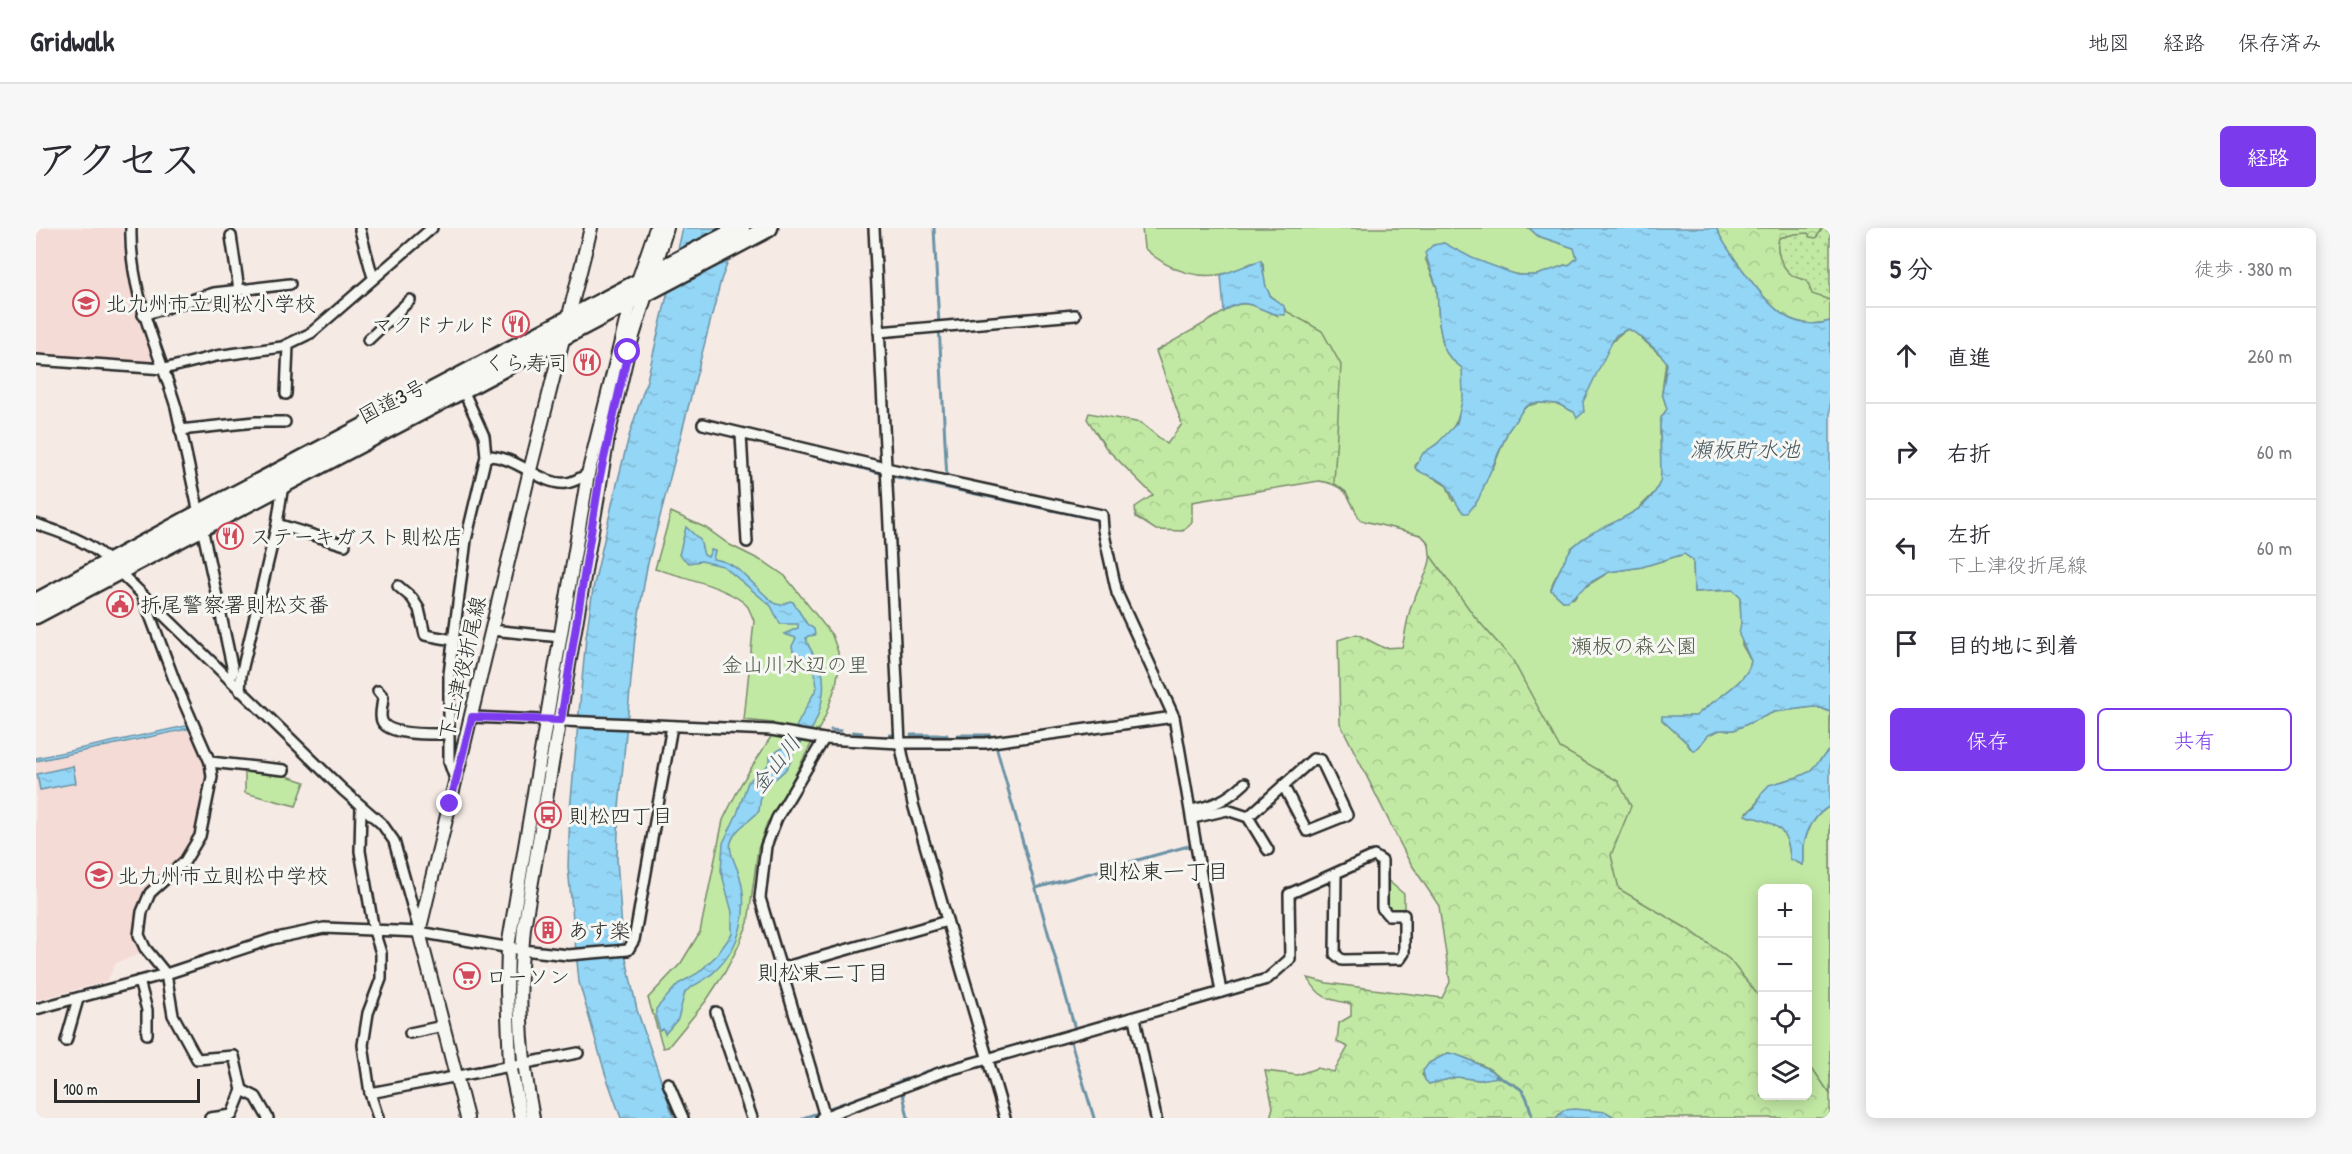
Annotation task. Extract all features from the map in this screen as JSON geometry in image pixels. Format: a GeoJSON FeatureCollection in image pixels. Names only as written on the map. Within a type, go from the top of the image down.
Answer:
{"type":"FeatureCollection","features":[{"type":"Feature","properties":{"kind":"highway","name":"国道3号"},"geometry":{"type":"LineString","coordinates":[[661,277],[671,264],[743,235],[769,228]]}},
{"type":"Feature","properties":{"kind":"highway","name":"国道3号"},"geometry":{"type":"LineString","coordinates":[[36,615],[114,567],[200,520],[459,384],[563,338],[661,277],[743,235]]}},
{"type":"Feature","properties":{"kind":"highway","name":"国道3号"},"geometry":{"type":"LineString","coordinates":[[200,520],[283,484],[570,318],[638,292]]}},
{"type":"Feature","properties":{"kind":"highway","name":"国道3号"},"geometry":{"type":"LineString","coordinates":[[36,602],[114,567]]}},
{"type":"Feature","properties":{"kind":"street"},"geometry":{"type":"LineString","coordinates":[[131,228],[133,271],[143,315],[164,369],[180,430],[233,670],[230,680]]}},
{"type":"Feature","properties":{"kind":"street"},"geometry":{"type":"LineString","coordinates":[[36,360],[164,369],[216,356],[288,345],[310,333],[432,228]]}},
{"type":"Feature","properties":{"kind":"street","name":"下上津役折尾線"},"geometry":{"type":"LineString","coordinates":[[467,1118],[419,932],[530,470],[591,228]]}},
{"type":"Feature","properties":{"kind":"street"},"geometry":{"type":"LineString","coordinates":[[521,1118],[510,1065],[508,947],[588,474],[656,228]]}},
{"type":"Feature","properties":{"kind":"street"},"geometry":{"type":"LineString","coordinates":[[661,277],[667,228]]}},
{"type":"Feature","properties":{"kind":"street"},"geometry":{"type":"LineString","coordinates":[[874,228],[900,743],[913,804],[1005,1118]]}},
{"type":"Feature","properties":{"kind":"street"},"geometry":{"type":"LineString","coordinates":[[360,230],[372,274]]}},
{"type":"Feature","properties":{"kind":"street"},"geometry":{"type":"LineString","coordinates":[[231,236],[239,290]]}},
{"type":"Feature","properties":{"kind":"street"},"geometry":{"type":"LineString","coordinates":[[143,315],[214,293],[290,284]]}},
{"type":"Feature","properties":{"kind":"street"},"geometry":{"type":"LineString","coordinates":[[533,1118],[524,1063],[521,1024],[522,950],[600,476],[628,352],[638,292]]}},
{"type":"Feature","properties":{"kind":"street"},"geometry":{"type":"LineString","coordinates":[[368,340],[410,300]]}},
{"type":"Feature","properties":{"kind":"street"},"geometry":{"type":"LineString","coordinates":[[879,332],[1075,315]]}},
{"type":"Feature","properties":{"kind":"street"},"geometry":{"type":"LineString","coordinates":[[286,394],[288,345]]}},
{"type":"Feature","properties":{"kind":"street"},"geometry":{"type":"LineString","coordinates":[[455,779],[449,762],[449,674],[466,540],[486,456],[484,436],[459,384]]}},
{"type":"Feature","properties":{"kind":"street"},"geometry":{"type":"LineString","coordinates":[[180,430],[255,422],[285,422]]}},
{"type":"Feature","properties":{"kind":"street"},"geometry":{"type":"LineString","coordinates":[[703,424],[886,468],[1102,515],[1103,530],[1117,593],[1174,717],[1221,993]]}},
{"type":"Feature","properties":{"kind":"street"},"geometry":{"type":"LineString","coordinates":[[741,434],[747,542]]}},
{"type":"Feature","properties":{"kind":"street"},"geometry":{"type":"LineString","coordinates":[[486,456],[507,459],[555,483],[567,484],[588,474]]}},
{"type":"Feature","properties":{"kind":"street"},"geometry":{"type":"LineString","coordinates":[[240,691],[241,675],[277,524],[283,484]]}},
{"type":"Feature","properties":{"kind":"street"},"geometry":{"type":"LineString","coordinates":[[36,524],[64,533],[92,546],[240,691],[382,824],[394,841],[419,932]]}},
{"type":"Feature","properties":{"kind":"street"},"geometry":{"type":"LineString","coordinates":[[277,524],[345,545]]}},
{"type":"Feature","properties":{"kind":"street"},"geometry":{"type":"LineString","coordinates":[[398,586],[412,598],[419,609],[425,635],[453,640]]}},
{"type":"Feature","properties":{"kind":"street"},"geometry":{"type":"LineString","coordinates":[[142,594],[175,682],[210,762],[212,777],[200,836],[185,861],[150,893],[142,912],[139,935],[144,948],[166,974],[173,1015],[197,1059],[234,1056],[242,1090],[232,1115],[210,1118]]}},
{"type":"Feature","properties":{"kind":"street"},"geometry":{"type":"LineString","coordinates":[[491,630],[561,637]]}},
{"type":"Feature","properties":{"kind":"street"},"geometry":{"type":"LineString","coordinates":[[378,691],[383,697],[381,720],[385,725],[405,733],[448,734]]}},
{"type":"Feature","properties":{"kind":"street"},"geometry":{"type":"LineString","coordinates":[[472,717],[776,732],[824,739],[900,743],[985,743],[1174,717]]}},
{"type":"Feature","properties":{"kind":"street"},"geometry":{"type":"LineString","coordinates":[[36,1009],[166,974],[272,939],[324,928],[419,932],[522,950],[568,955],[626,951],[634,940],[672,726]]}},
{"type":"Feature","properties":{"kind":"street"},"geometry":{"type":"LineString","coordinates":[[824,739],[777,818],[766,846],[760,898],[823,1117],[942,1072],[1268,979],[1290,959],[1289,894],[1374,856],[1382,861],[1382,908],[1388,915],[1404,915],[1404,953],[1401,959],[1342,960],[1335,954],[1336,874]]}},
{"type":"Feature","properties":{"kind":"street"},"geometry":{"type":"LineString","coordinates":[[1248,818],[1283,785],[1313,759],[1321,760],[1347,814],[1307,831],[1283,785]]}},
{"type":"Feature","properties":{"kind":"street"},"geometry":{"type":"LineString","coordinates":[[210,762],[284,770]]}},
{"type":"Feature","properties":{"kind":"street"},"geometry":{"type":"LineString","coordinates":[[1192,814],[1229,798],[1245,783]]}},
{"type":"Feature","properties":{"kind":"street"},"geometry":{"type":"LineString","coordinates":[[361,806],[360,850],[374,931],[381,953],[381,979],[368,1013],[363,1045],[376,1117]]}},
{"type":"Feature","properties":{"kind":"street"},"geometry":{"type":"LineString","coordinates":[[1192,814],[1227,810],[1248,818],[1268,850]]}},
{"type":"Feature","properties":{"kind":"street"},"geometry":{"type":"LineString","coordinates":[[782,968],[947,921]]}},
{"type":"Feature","properties":{"kind":"street"},"geometry":{"type":"LineString","coordinates":[[139,981],[147,1010],[147,1034]]}},
{"type":"Feature","properties":{"kind":"street"},"geometry":{"type":"LineString","coordinates":[[66,1041],[78,999]]}},
{"type":"Feature","properties":{"kind":"street"},"geometry":{"type":"LineString","coordinates":[[716,1012],[752,1118]]}},
{"type":"Feature","properties":{"kind":"street"},"geometry":{"type":"LineString","coordinates":[[1135,1018],[1156,1118]]}},
{"type":"Feature","properties":{"kind":"street"},"geometry":{"type":"LineString","coordinates":[[410,1033],[443,1026]]}},
{"type":"Feature","properties":{"kind":"street"},"geometry":{"type":"LineString","coordinates":[[370,1093],[578,1053]]}},
{"type":"Feature","properties":{"kind":"street"},"geometry":{"type":"LineString","coordinates":[[668,1083],[683,1118]]}},
{"type":"Feature","properties":{"kind":"street"},"geometry":{"type":"LineString","coordinates":[[242,1090],[256,1097],[268,1118]]}},
{"type":"Feature","properties":{"kind":"shaded area","name":"北九州市立則松小学校"},"geometry":{"type":"Polygon","coordinates":[[[36,228],[123,228],[123,245],[132,291],[142,329],[153,358],[151,363],[36,355],[36,228]]]}},
{"type":"Feature","properties":{"kind":"shaded area","name":"北九州市立則松中学校"},"geometry":{"type":"Polygon","coordinates":[[[192,729],[206,763],[208,778],[196,833],[180,859],[146,890],[137,911],[134,935],[140,954],[116,963],[107,981],[36,1000],[36,762],[192,729]]]}},
{"type":"Feature","properties":{"kind":"green space","name":"瀬板の森公園"},"geometry":{"type":"Polygon","coordinates":[[[1142,228],[1529,228],[1538,236],[1574,248],[1577,258],[1568,266],[1534,275],[1500,270],[1443,243],[1425,258],[1437,288],[1439,324],[1444,349],[1462,368],[1464,393],[1453,427],[1415,466],[1447,486],[1453,501],[1493,468],[1508,431],[1527,406],[1539,403],[1558,404],[1574,412],[1610,344],[1628,329],[1666,360],[1662,393],[1667,409],[1661,418],[1661,480],[1655,492],[1637,510],[1572,547],[1551,590],[1563,601],[1574,598],[1580,590],[1609,572],[1642,567],[1684,554],[1693,560],[1694,592],[1733,590],[1740,596],[1742,645],[1751,661],[1749,669],[1736,684],[1696,716],[1662,717],[1662,720],[1690,748],[1698,748],[1708,735],[1720,730],[1734,730],[1774,712],[1813,707],[1830,712],[1830,749],[1807,773],[1767,788],[1754,807],[1746,812],[1747,816],[1773,823],[1779,828],[1787,840],[1790,859],[1803,865],[1804,846],[1809,828],[1820,813],[1830,806],[1830,1094],[1812,1068],[1812,884],[1758,884],[1758,995],[1729,959],[1691,931],[1619,889],[1611,855],[1631,806],[1618,781],[1560,748],[1512,659],[1475,617],[1430,555],[1429,543],[1421,535],[1360,520],[1346,492],[1334,483],[1341,365],[1322,331],[1286,311],[1272,297],[1265,285],[1263,263],[1253,263],[1224,274],[1199,275],[1176,269],[1144,248],[1142,228]]]}},
{"type":"Feature","properties":{"kind":"green space"},"geometry":{"type":"Polygon","coordinates":[[[1529,228],[1425,258],[1451,359],[1423,453],[1453,501],[1587,394],[1613,340],[1551,590],[1563,601],[1741,628],[1830,712],[1830,749],[1825,754],[1783,832],[1830,806],[1830,1118],[1616,1118],[1606,1112],[1564,1110],[1556,1118],[1270,1118],[1273,1107],[1265,1071],[1297,1075],[1317,1068],[1334,1072],[1348,1047],[1337,1042],[1339,1023],[1351,1016],[1351,1004],[1325,997],[1308,978],[1327,983],[1442,998],[1450,982],[1439,906],[1408,859],[1340,723],[1338,640],[1357,634],[1384,648],[1402,647],[1411,606],[1428,569],[1430,551],[1428,544],[1418,534],[1360,520],[1346,493],[1336,486],[1319,481],[1192,502],[1192,522],[1183,531],[1156,530],[1136,517],[1135,507],[1153,495],[1106,448],[1087,419],[1089,413],[1141,423],[1167,444],[1182,424],[1156,351],[1237,305],[1250,304],[1277,315],[1263,263],[1249,264],[1225,240],[1529,228]],[[1448,1053],[1429,1063],[1422,1075],[1429,1084],[1457,1077],[1479,1080],[1499,1076],[1489,1069],[1448,1053]]]}},
{"type":"Feature","properties":{"kind":"green space"},"geometry":{"type":"Polygon","coordinates":[[[1716,228],[1823,228],[1816,238],[1810,237],[1808,233],[1779,238],[1778,253],[1788,272],[1807,281],[1812,294],[1830,300],[1830,321],[1813,324],[1801,322],[1790,319],[1777,310],[1747,276],[1716,228]]]}},
{"type":"Feature","properties":{"kind":"green space"},"geometry":{"type":"Polygon","coordinates":[[[1765,228],[1830,228],[1830,316],[1775,276],[1765,228]]]}},
{"type":"Feature","properties":{"kind":"green space","name":"金山川水辺の里"},"geometry":{"type":"Polygon","coordinates":[[[671,512],[706,528],[730,545],[766,563],[785,576],[832,635],[838,652],[839,667],[836,685],[825,717],[780,804],[767,823],[758,849],[748,923],[738,947],[706,1001],[668,1047],[663,1048],[648,998],[681,963],[700,932],[723,820],[741,784],[774,732],[773,723],[744,720],[754,621],[748,607],[731,594],[655,569],[671,512]]]}},
{"type":"Feature","properties":{"kind":"green space"},"geometry":{"type":"Polygon","coordinates":[[[245,769],[281,774],[305,782],[296,806],[245,793],[245,769]]]}},
{"type":"Feature","properties":{"kind":"green space"},"geometry":{"type":"Polygon","coordinates":[[[1386,879],[1404,894],[1404,910],[1390,911],[1386,907],[1386,879]]]}},
{"type":"Feature","properties":{"kind":"water"},"geometry":{"type":"Polygon","coordinates":[[[683,228],[741,228],[721,280],[647,567],[635,637],[619,808],[617,859],[623,944],[637,1010],[674,1118],[621,1118],[605,1073],[579,982],[568,867],[570,810],[586,637],[593,589],[613,500],[629,436],[647,380],[683,228]]]}},
{"type":"Feature","properties":{"kind":"water","name":"瀬板貯水池"},"geometry":{"type":"Polygon","coordinates":[[[1529,228],[1716,228],[1747,276],[1777,310],[1790,319],[1801,322],[1813,324],[1830,321],[1830,712],[1813,707],[1774,712],[1734,730],[1720,730],[1708,735],[1693,751],[1662,720],[1662,716],[1696,716],[1736,684],[1749,669],[1751,661],[1739,635],[1740,596],[1733,590],[1694,592],[1693,560],[1684,554],[1642,567],[1609,572],[1591,582],[1568,601],[1563,601],[1551,590],[1572,548],[1582,539],[1643,505],[1653,495],[1660,482],[1660,426],[1661,418],[1667,409],[1662,393],[1667,364],[1656,350],[1632,331],[1628,329],[1616,335],[1583,402],[1584,412],[1577,418],[1574,412],[1558,404],[1532,403],[1524,408],[1508,431],[1478,500],[1468,513],[1460,509],[1445,484],[1415,468],[1423,453],[1437,444],[1457,423],[1463,396],[1462,368],[1444,349],[1439,324],[1437,288],[1425,253],[1433,245],[1444,243],[1472,258],[1517,275],[1537,275],[1568,266],[1577,258],[1574,248],[1538,236],[1529,228]]]}},
{"type":"Feature","properties":{"kind":"water"},"geometry":{"type":"Polygon","coordinates":[[[1261,260],[1266,287],[1271,297],[1284,306],[1285,315],[1268,312],[1248,304],[1233,306],[1224,312],[1221,275],[1261,260]]]}},
{"type":"Feature","properties":{"kind":"water","name":"金山川"},"geometry":{"type":"Polygon","coordinates":[[[686,527],[700,540],[704,555],[708,557],[711,550],[715,551],[713,559],[723,561],[739,570],[776,604],[793,602],[807,624],[814,629],[815,635],[806,638],[821,668],[823,696],[818,716],[809,734],[793,750],[787,768],[762,789],[759,811],[740,828],[731,842],[730,846],[740,877],[744,903],[737,939],[731,951],[715,971],[685,992],[678,1019],[665,1034],[663,1029],[660,1031],[656,1009],[678,984],[698,973],[717,955],[732,934],[732,912],[721,871],[723,843],[737,814],[748,782],[764,770],[770,762],[770,756],[790,743],[817,687],[814,667],[804,657],[793,651],[792,646],[796,638],[784,634],[798,628],[798,624],[780,624],[771,606],[723,566],[701,561],[689,563],[679,555],[686,527]]]}},
{"type":"Feature","properties":{"kind":"water"},"geometry":{"type":"Polygon","coordinates":[[[190,725],[192,728],[36,761],[36,758],[190,725]]]}},
{"type":"Feature","properties":{"kind":"water"},"geometry":{"type":"Polygon","coordinates":[[[1830,749],[1830,806],[1820,813],[1809,828],[1804,846],[1803,865],[1790,859],[1786,839],[1777,827],[1745,815],[1756,806],[1761,794],[1769,785],[1809,772],[1830,749]]]}},
{"type":"Feature","properties":{"kind":"water"},"geometry":{"type":"Polygon","coordinates":[[[73,766],[76,783],[40,790],[37,774],[73,766]]]}},
{"type":"Feature","properties":{"kind":"water"},"geometry":{"type":"Polygon","coordinates":[[[1448,1053],[1475,1062],[1499,1077],[1479,1080],[1457,1077],[1429,1084],[1425,1080],[1423,1071],[1429,1063],[1448,1053]]]}},
{"type":"Feature","properties":{"kind":"water"},"geometry":{"type":"Polygon","coordinates":[[[1564,1110],[1606,1112],[1616,1118],[1556,1118],[1564,1110]]]}},
{"type":"Feature","properties":{"kind":"waterway"},"geometry":{"type":"LineString","coordinates":[[934,228],[947,480]]}},
{"type":"Feature","properties":{"kind":"waterway"},"geometry":{"type":"LineString","coordinates":[[775,446],[896,477],[1098,520]]}},
{"type":"Feature","properties":{"kind":"waterway"},"geometry":{"type":"LineString","coordinates":[[831,730],[841,731]]}},
{"type":"Feature","properties":{"kind":"waterway"},"geometry":{"type":"LineString","coordinates":[[853,732],[862,733]]}},
{"type":"Feature","properties":{"kind":"waterway"},"geometry":{"type":"LineString","coordinates":[[890,735],[895,735]]}},
{"type":"Feature","properties":{"kind":"waterway"},"geometry":{"type":"LineString","coordinates":[[911,735],[947,735]]}},
{"type":"Feature","properties":{"kind":"waterway"},"geometry":{"type":"LineString","coordinates":[[957,735],[990,735]]}},
{"type":"Feature","properties":{"kind":"waterway"},"geometry":{"type":"LineString","coordinates":[[996,746],[1075,1029]]}},
{"type":"Feature","properties":{"kind":"waterway"},"geometry":{"type":"LineString","coordinates":[[1036,888],[1192,845]]}},
{"type":"Feature","properties":{"kind":"waterway"},"geometry":{"type":"LineString","coordinates":[[1105,1020],[1145,1009]]}},
{"type":"Feature","properties":{"kind":"waterway"},"geometry":{"type":"LineString","coordinates":[[960,1061],[1092,1024]]}},
{"type":"Feature","properties":{"kind":"waterway"},"geometry":{"type":"LineString","coordinates":[[1071,1042],[1094,1118]]}},
{"type":"Feature","properties":{"kind":"waterway"},"geometry":{"type":"LineString","coordinates":[[922,1073],[951,1064]]}},
{"type":"Feature","properties":{"kind":"waterway"},"geometry":{"type":"LineString","coordinates":[[1496,1076],[1522,1090],[1528,1100],[1532,1118]]}},
{"type":"Feature","properties":{"kind":"waterway"},"geometry":{"type":"LineString","coordinates":[[891,1085],[906,1079]]}},
{"type":"Feature","properties":{"kind":"waterway"},"geometry":{"type":"LineString","coordinates":[[827,1109],[883,1089]]}},
{"type":"Feature","properties":{"kind":"waterway"},"geometry":{"type":"LineString","coordinates":[[903,1094],[908,1118]]}},
{"type":"Feature","properties":{"kind":"waterway"},"geometry":{"type":"LineString","coordinates":[[803,1118],[821,1112]]}},
{"type":"Feature","properties":{"kind":"place","name":"北九州市立則松小学校"},"geometry":{"type":"Point","coordinates":[86,303]}},
{"type":"Feature","properties":{"kind":"place","name":"マクドナルド"},"geometry":{"type":"Point","coordinates":[516,324]}},
{"type":"Feature","properties":{"kind":"place","name":"くら寿司"},"geometry":{"type":"Point","coordinates":[587,362]}},
{"type":"Feature","properties":{"kind":"place","name":"ステーキガスト則松店"},"geometry":{"type":"Point","coordinates":[230,536]}},
{"type":"Feature","properties":{"kind":"place","name":"折尾警察署則松交番"},"geometry":{"type":"Point","coordinates":[120,604]}},
{"type":"Feature","properties":{"kind":"place","name":"則松四丁目"},"geometry":{"type":"Point","coordinates":[548,815]}},
{"type":"Feature","properties":{"kind":"place","name":"北九州市立則松中学校"},"geometry":{"type":"Point","coordinates":[99,875]}},
{"type":"Feature","properties":{"kind":"place","name":"あす楽"},"geometry":{"type":"Point","coordinates":[548,930]}},
{"type":"Feature","properties":{"kind":"place","name":"ローソン"},"geometry":{"type":"Point","coordinates":[467,976]}},
{"type":"Feature","properties":{"kind":"district","name":"則松東一丁目"},"geometry":{"type":"Point","coordinates":[1163,871]}},
{"type":"Feature","properties":{"kind":"district","name":"則松東二丁目"},"geometry":{"type":"Point","coordinates":[823,972]}},
{"type":"Feature","properties":{"kind":"route"},"geometry":{"type":"LineString","coordinates":[[450,804],[472,717],[561,720],[578,601],[600,476],[628,352]]}}]}
